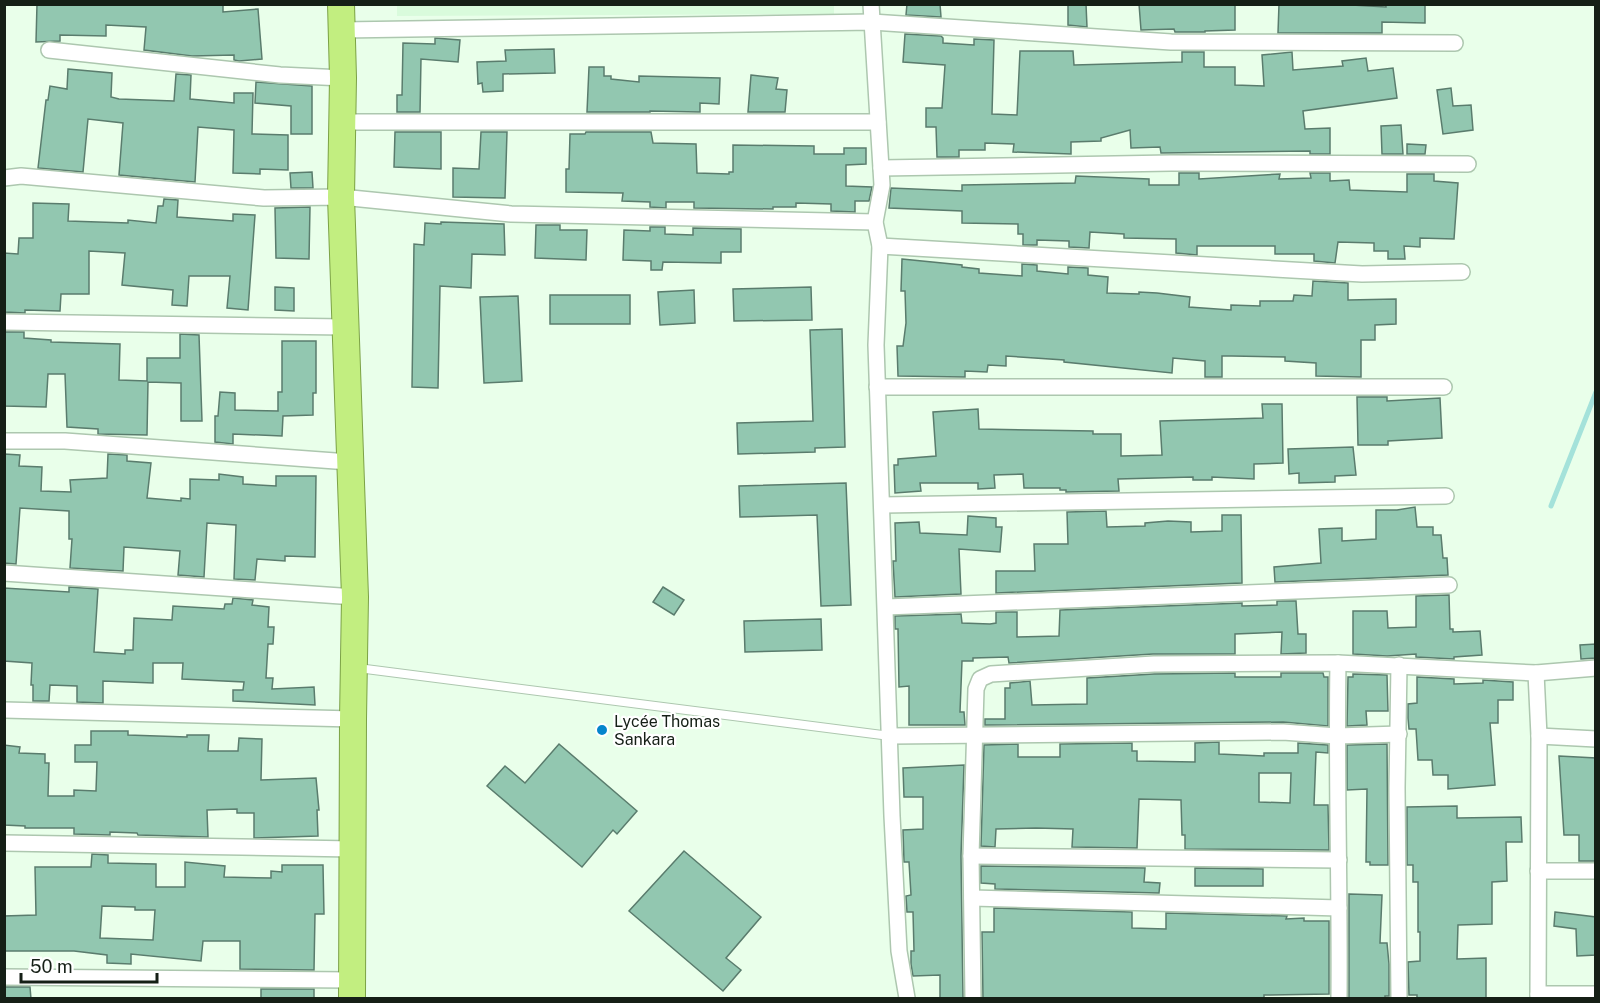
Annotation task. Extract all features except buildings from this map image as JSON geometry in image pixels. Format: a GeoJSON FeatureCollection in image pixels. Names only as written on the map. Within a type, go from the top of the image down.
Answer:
{"type":"FeatureCollection","features":[{"type":"Feature","properties":{"kind":"highway"},"geometry":{"type":"LineString","coordinates":[[341,4],[343,78],[341,197],[355,597],[352,989]]}},
{"type":"Feature","properties":{"kind":"street"},"geometry":{"type":"LineString","coordinates":[[871,4],[882,185],[875,222],[880,246],[876,345],[877,387],[899,951],[907,999]]}},
{"type":"Feature","properties":{"kind":"street"},"geometry":{"type":"LineString","coordinates":[[342,30],[872,22],[1171,42],[1455,43]]}},
{"type":"Feature","properties":{"kind":"street"},"geometry":{"type":"LineString","coordinates":[[49,50],[280,75],[343,78]]}},
{"type":"Feature","properties":{"kind":"street"},"geometry":{"type":"LineString","coordinates":[[341,122],[878,122]]}},
{"type":"Feature","properties":{"kind":"street"},"geometry":{"type":"LineString","coordinates":[[881,168],[1182,163],[1468,164]]}},
{"type":"Feature","properties":{"kind":"street"},"geometry":{"type":"LineString","coordinates":[[4,178],[21,176],[264,198],[341,197],[511,214],[875,222]]}},
{"type":"Feature","properties":{"kind":"street"},"geometry":{"type":"LineString","coordinates":[[880,246],[1362,274],[1462,272]]}},
{"type":"Feature","properties":{"kind":"street"},"geometry":{"type":"LineString","coordinates":[[4,322],[345,327]]}},
{"type":"Feature","properties":{"kind":"street"},"geometry":{"type":"LineString","coordinates":[[877,387],[1444,387]]}},
{"type":"Feature","properties":{"kind":"street"},"geometry":{"type":"LineString","coordinates":[[4,441],[65,441],[349,462]]}},
{"type":"Feature","properties":{"kind":"street"},"geometry":{"type":"LineString","coordinates":[[883,505],[1446,496]]}},
{"type":"Feature","properties":{"kind":"street"},"geometry":{"type":"LineString","coordinates":[[4,573],[355,597]]}},
{"type":"Feature","properties":{"kind":"street"},"geometry":{"type":"LineString","coordinates":[[886,607],[1449,585]]}},
{"type":"Feature","properties":{"kind":"street"},"geometry":{"type":"LineString","coordinates":[[1338,663],[1336,736],[1340,908],[1339,999]]}},
{"type":"Feature","properties":{"kind":"street"},"geometry":{"type":"LineString","coordinates":[[973,999],[971,856],[976,689],[980,679],[991,674],[1154,664],[1338,663],[1536,673],[1596,668]]}},
{"type":"Feature","properties":{"kind":"street"},"geometry":{"type":"LineString","coordinates":[[1399,665],[1397,788],[1400,999]]}},
{"type":"Feature","properties":{"kind":"street"},"geometry":{"type":"LineString","coordinates":[[1536,673],[1539,736],[1538,996],[1596,994]]}},
{"type":"Feature","properties":{"kind":"street"},"geometry":{"type":"LineString","coordinates":[[4,710],[353,719]]}},
{"type":"Feature","properties":{"kind":"street"},"geometry":{"type":"LineString","coordinates":[[890,736],[1283,732],[1336,736],[1399,734]]}},
{"type":"Feature","properties":{"kind":"street"},"geometry":{"type":"LineString","coordinates":[[1539,736],[1596,739]]}},
{"type":"Feature","properties":{"kind":"street"},"geometry":{"type":"LineString","coordinates":[[4,843],[353,849]]}},
{"type":"Feature","properties":{"kind":"street"},"geometry":{"type":"LineString","coordinates":[[971,856],[1339,860]]}},
{"type":"Feature","properties":{"kind":"street"},"geometry":{"type":"LineString","coordinates":[[1538,871],[1596,871]]}},
{"type":"Feature","properties":{"kind":"street"},"geometry":{"type":"LineString","coordinates":[[972,898],[1340,908]]}},
{"type":"Feature","properties":{"kind":"street"},"geometry":{"type":"LineString","coordinates":[[4,977],[352,989]]}},
{"type":"Feature","properties":{"kind":"lane"},"geometry":{"type":"LineString","coordinates":[[354,668],[890,736]]}},
{"type":"Feature","properties":{"kind":"shaded area"},"geometry":{"type":"Polygon","coordinates":[[[397,4],[834,5],[834,14],[397,16],[397,4]]]}},
{"type":"Feature","properties":{"kind":"waterway"},"geometry":{"type":"LineString","coordinates":[[1551,506],[1596,392]]}},
{"type":"Feature","properties":{"kind":"place","name":"Lycée Thomas Sankara"},"geometry":{"type":"Point","coordinates":[602,730]}}]}
